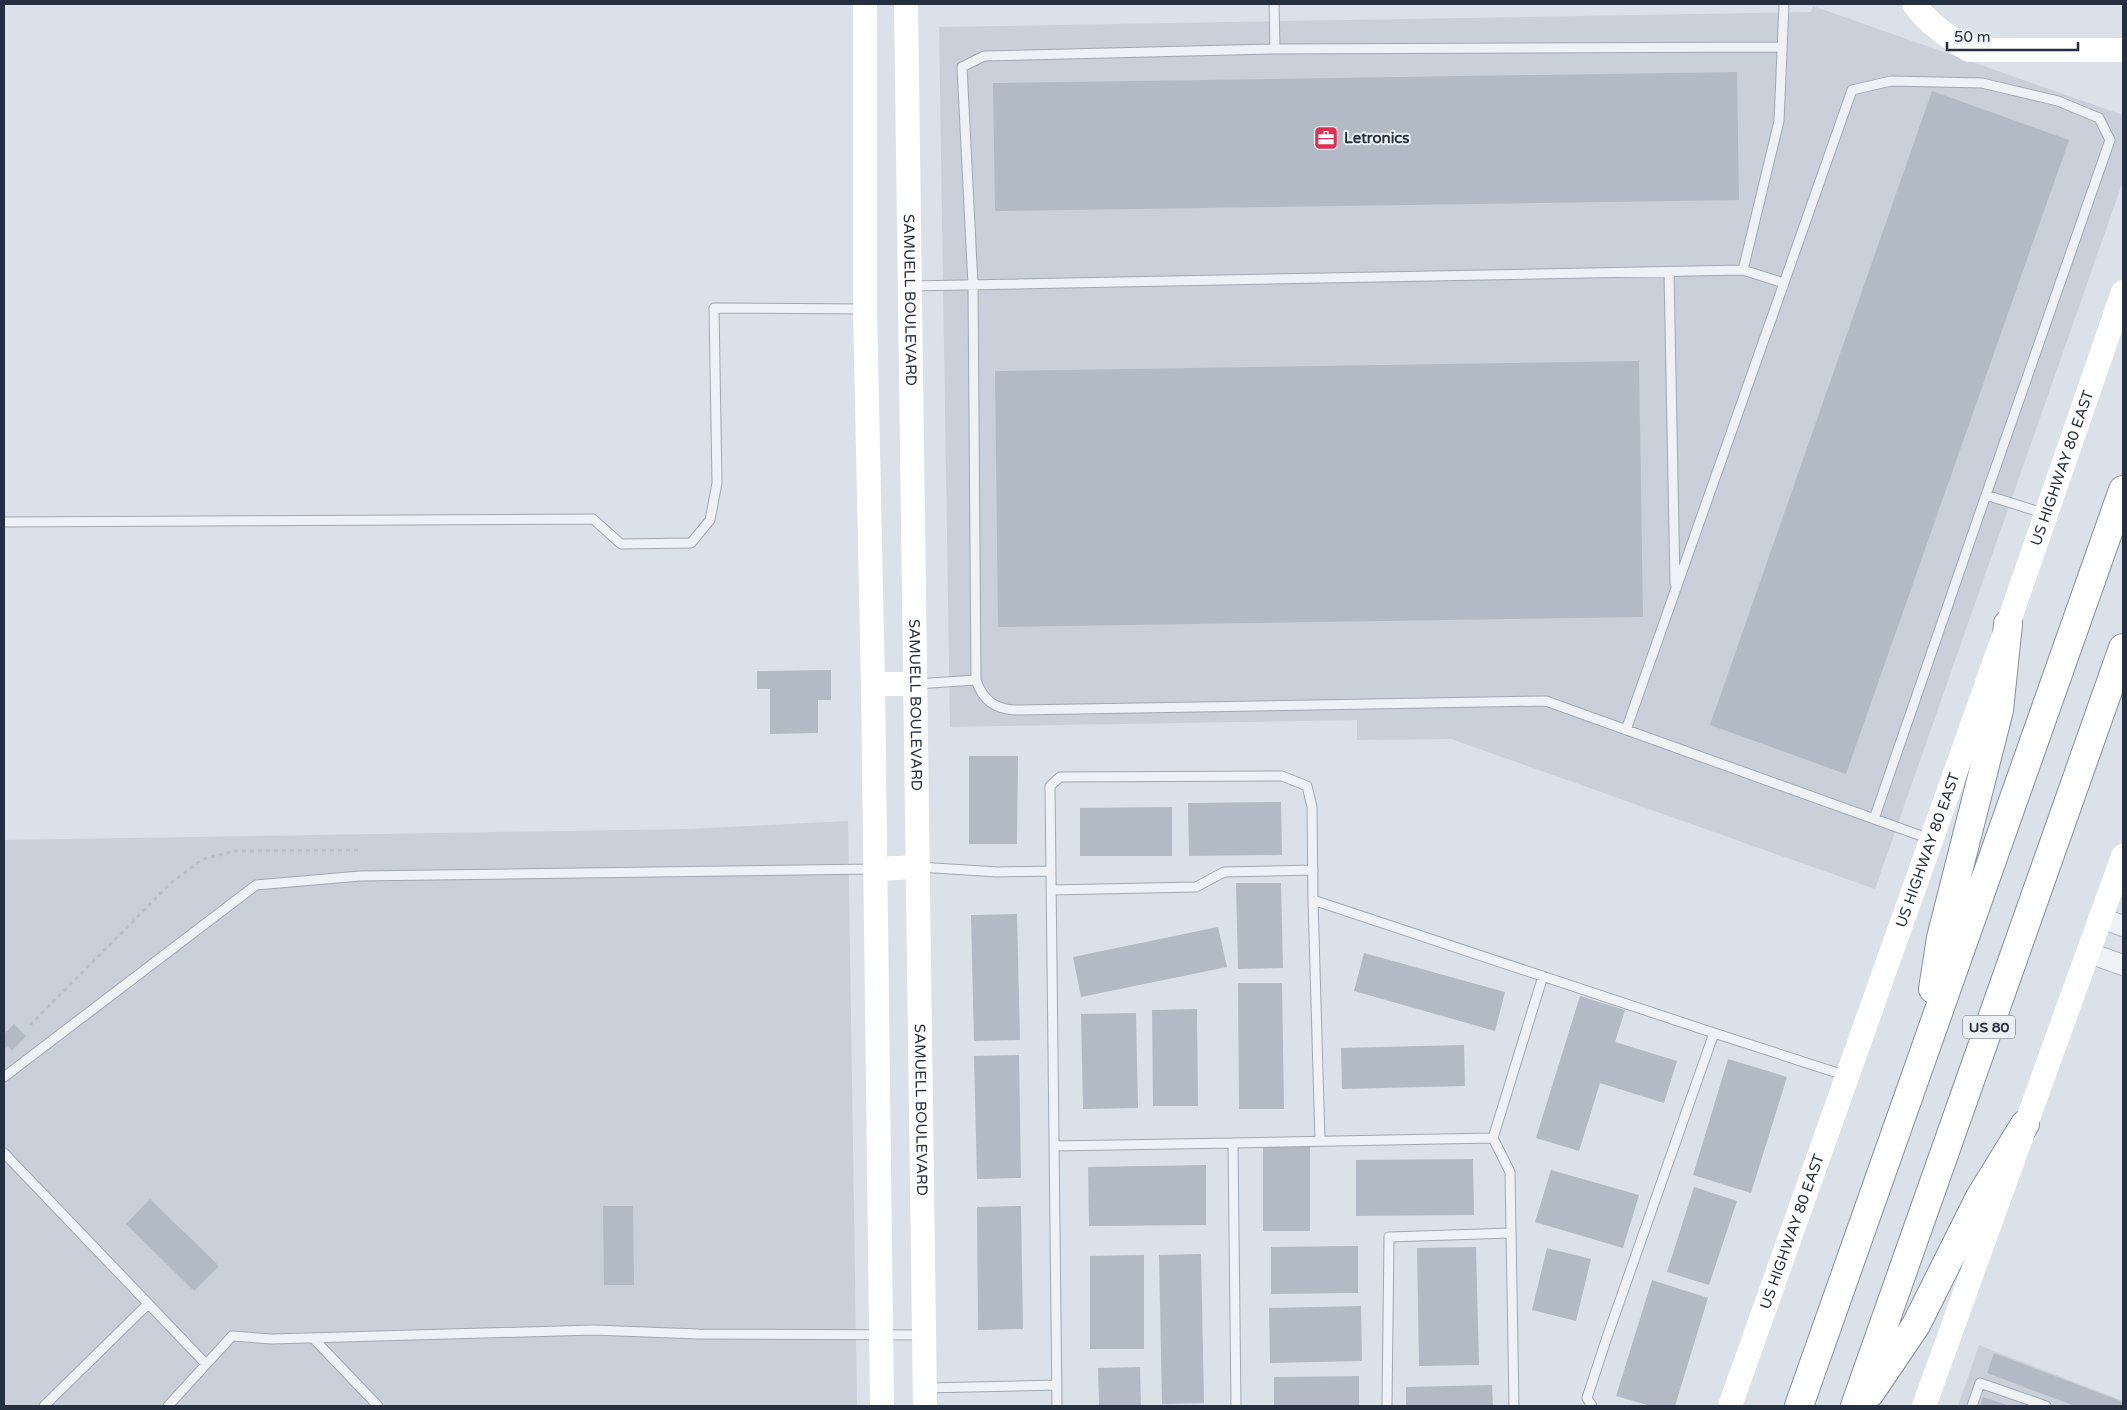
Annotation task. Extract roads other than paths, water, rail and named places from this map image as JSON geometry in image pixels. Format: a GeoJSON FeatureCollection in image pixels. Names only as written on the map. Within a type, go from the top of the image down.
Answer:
{"type":"FeatureCollection","features":[{"type":"Feature","properties":{"kind":"highway"},"geometry":{"type":"LineString","coordinates":[[1799,1406],[2123,490]]}},
{"type":"Feature","properties":{"kind":"highway"},"geometry":{"type":"LineString","coordinates":[[1922,1055],[1941,938],[1999,710],[2008,624]]}},
{"type":"Feature","properties":{"kind":"highway","name":"US 80"},"geometry":{"type":"LineString","coordinates":[[1855,1406],[2123,648]]}},
{"type":"Feature","properties":{"kind":"highway"},"geometry":{"type":"LineString","coordinates":[[1861,1406],[1916,1325],[1980,1197],[2025,1124]]}},
{"type":"Feature","properties":{"kind":"main road"},"geometry":{"type":"LineString","coordinates":[[865,4],[866,309],[876,869],[882,1406]]}},
{"type":"Feature","properties":{"kind":"main road","name":"SAMUELL BOULEVARD"},"geometry":{"type":"LineString","coordinates":[[906,4],[925,1397]]}},
{"type":"Feature","properties":{"kind":"main road"},"geometry":{"type":"LineString","coordinates":[[1914,4],[1924,18],[1952,40],[1969,50],[2123,50]]}},
{"type":"Feature","properties":{"kind":"main road"},"geometry":{"type":"LineString","coordinates":[[1935,4],[1936,16],[1952,40]]}},
{"type":"Feature","properties":{"kind":"main road","name":"US HIGHWAY 80 EAST"},"geometry":{"type":"LineString","coordinates":[[1730,1406],[2008,624],[2123,292]]}},
{"type":"Feature","properties":{"kind":"main road"},"geometry":{"type":"LineString","coordinates":[[873,684],[915,684]]}},
{"type":"Feature","properties":{"kind":"main road"},"geometry":{"type":"LineString","coordinates":[[1924,1406],[2123,856]]}},
{"type":"Feature","properties":{"kind":"main road"},"geometry":{"type":"LineString","coordinates":[[876,869],[919,867]]}},
{"type":"Feature","properties":{"kind":"street"},"geometry":{"type":"LineString","coordinates":[[2101,918],[2123,926]]}},
{"type":"Feature","properties":{"kind":"street"},"geometry":{"type":"LineString","coordinates":[[2089,953],[2123,965]]}},
{"type":"Feature","properties":{"kind":"lane"},"geometry":{"type":"LineString","coordinates":[[1274,4],[1275,49]]}},
{"type":"Feature","properties":{"kind":"lane"},"geometry":{"type":"LineString","coordinates":[[1743,270],[1779,121],[1784,4]]}},
{"type":"Feature","properties":{"kind":"lane"},"geometry":{"type":"LineString","coordinates":[[1782,47],[1275,49],[984,56],[962,67],[973,285],[976,680],[986,700],[1007,710],[1546,701],[1930,839]]}},
{"type":"Feature","properties":{"kind":"lane"},"geometry":{"type":"LineString","coordinates":[[1626,730],[1852,90],[1892,81],[1982,82],[2058,101],[2099,118],[2110,140],[1874,819]]}},
{"type":"Feature","properties":{"kind":"lane"},"geometry":{"type":"LineString","coordinates":[[910,286],[1743,270],[1784,283]]}},
{"type":"Feature","properties":{"kind":"lane"},"geometry":{"type":"LineString","coordinates":[[1669,272],[1675,590]]}},
{"type":"Feature","properties":{"kind":"lane"},"geometry":{"type":"LineString","coordinates":[[4,522],[593,519],[621,544],[691,543],[710,520],[717,483],[714,308],[866,309]]}},
{"type":"Feature","properties":{"kind":"lane"},"geometry":{"type":"LineString","coordinates":[[1986,495],[2046,514]]}},
{"type":"Feature","properties":{"kind":"lane"},"geometry":{"type":"LineString","coordinates":[[915,684],[976,680]]}},
{"type":"Feature","properties":{"kind":"lane"},"geometry":{"type":"LineString","coordinates":[[1058,1406],[1050,786],[1060,777],[1282,776],[1307,786],[1312,807],[1320,1142]]}},
{"type":"Feature","properties":{"kind":"lane"},"geometry":{"type":"LineString","coordinates":[[919,867],[997,872],[1051,871]]}},
{"type":"Feature","properties":{"kind":"lane"},"geometry":{"type":"LineString","coordinates":[[4,1077],[256,885],[360,876],[876,869]]}},
{"type":"Feature","properties":{"kind":"lane"},"geometry":{"type":"LineString","coordinates":[[1051,890],[1196,888],[1224,872],[1313,870]]}},
{"type":"Feature","properties":{"kind":"lane"},"geometry":{"type":"LineString","coordinates":[[1314,900],[1847,1076]]}},
{"type":"Feature","properties":{"kind":"lane"},"geometry":{"type":"LineString","coordinates":[[1514,1406],[1510,1172],[1493,1138],[1543,976]]}},
{"type":"Feature","properties":{"kind":"lane"},"geometry":{"type":"LineString","coordinates":[[1592,1406],[1588,1398],[1606,1340],[1714,1033]]}},
{"type":"Feature","properties":{"kind":"lane"},"geometry":{"type":"LineString","coordinates":[[1054,1146],[1493,1138]]}},
{"type":"Feature","properties":{"kind":"lane"},"geometry":{"type":"LineString","coordinates":[[1233,1143],[1236,1406]]}},
{"type":"Feature","properties":{"kind":"lane"},"geometry":{"type":"LineString","coordinates":[[4,1153],[206,1364]]}},
{"type":"Feature","properties":{"kind":"lane"},"geometry":{"type":"LineString","coordinates":[[1387,1406],[1389,1237],[1511,1233]]}},
{"type":"Feature","properties":{"kind":"lane"},"geometry":{"type":"LineString","coordinates":[[44,1406],[148,1304]]}},
{"type":"Feature","properties":{"kind":"lane"},"geometry":{"type":"LineString","coordinates":[[168,1406],[232,1336],[272,1340],[593,1330],[923,1336]]}},
{"type":"Feature","properties":{"kind":"lane"},"geometry":{"type":"LineString","coordinates":[[313,1338],[378,1406]]}},
{"type":"Feature","properties":{"kind":"lane"},"geometry":{"type":"LineString","coordinates":[[1972,1406],[1980,1383],[2046,1406]]}},
{"type":"Feature","properties":{"kind":"lane"},"geometry":{"type":"LineString","coordinates":[[925,1397],[979,1387],[1057,1386]]}},
{"type":"Feature","properties":{"kind":"place","name":"Letronics"},"geometry":{"type":"Point","coordinates":[1326,138]}}]}
